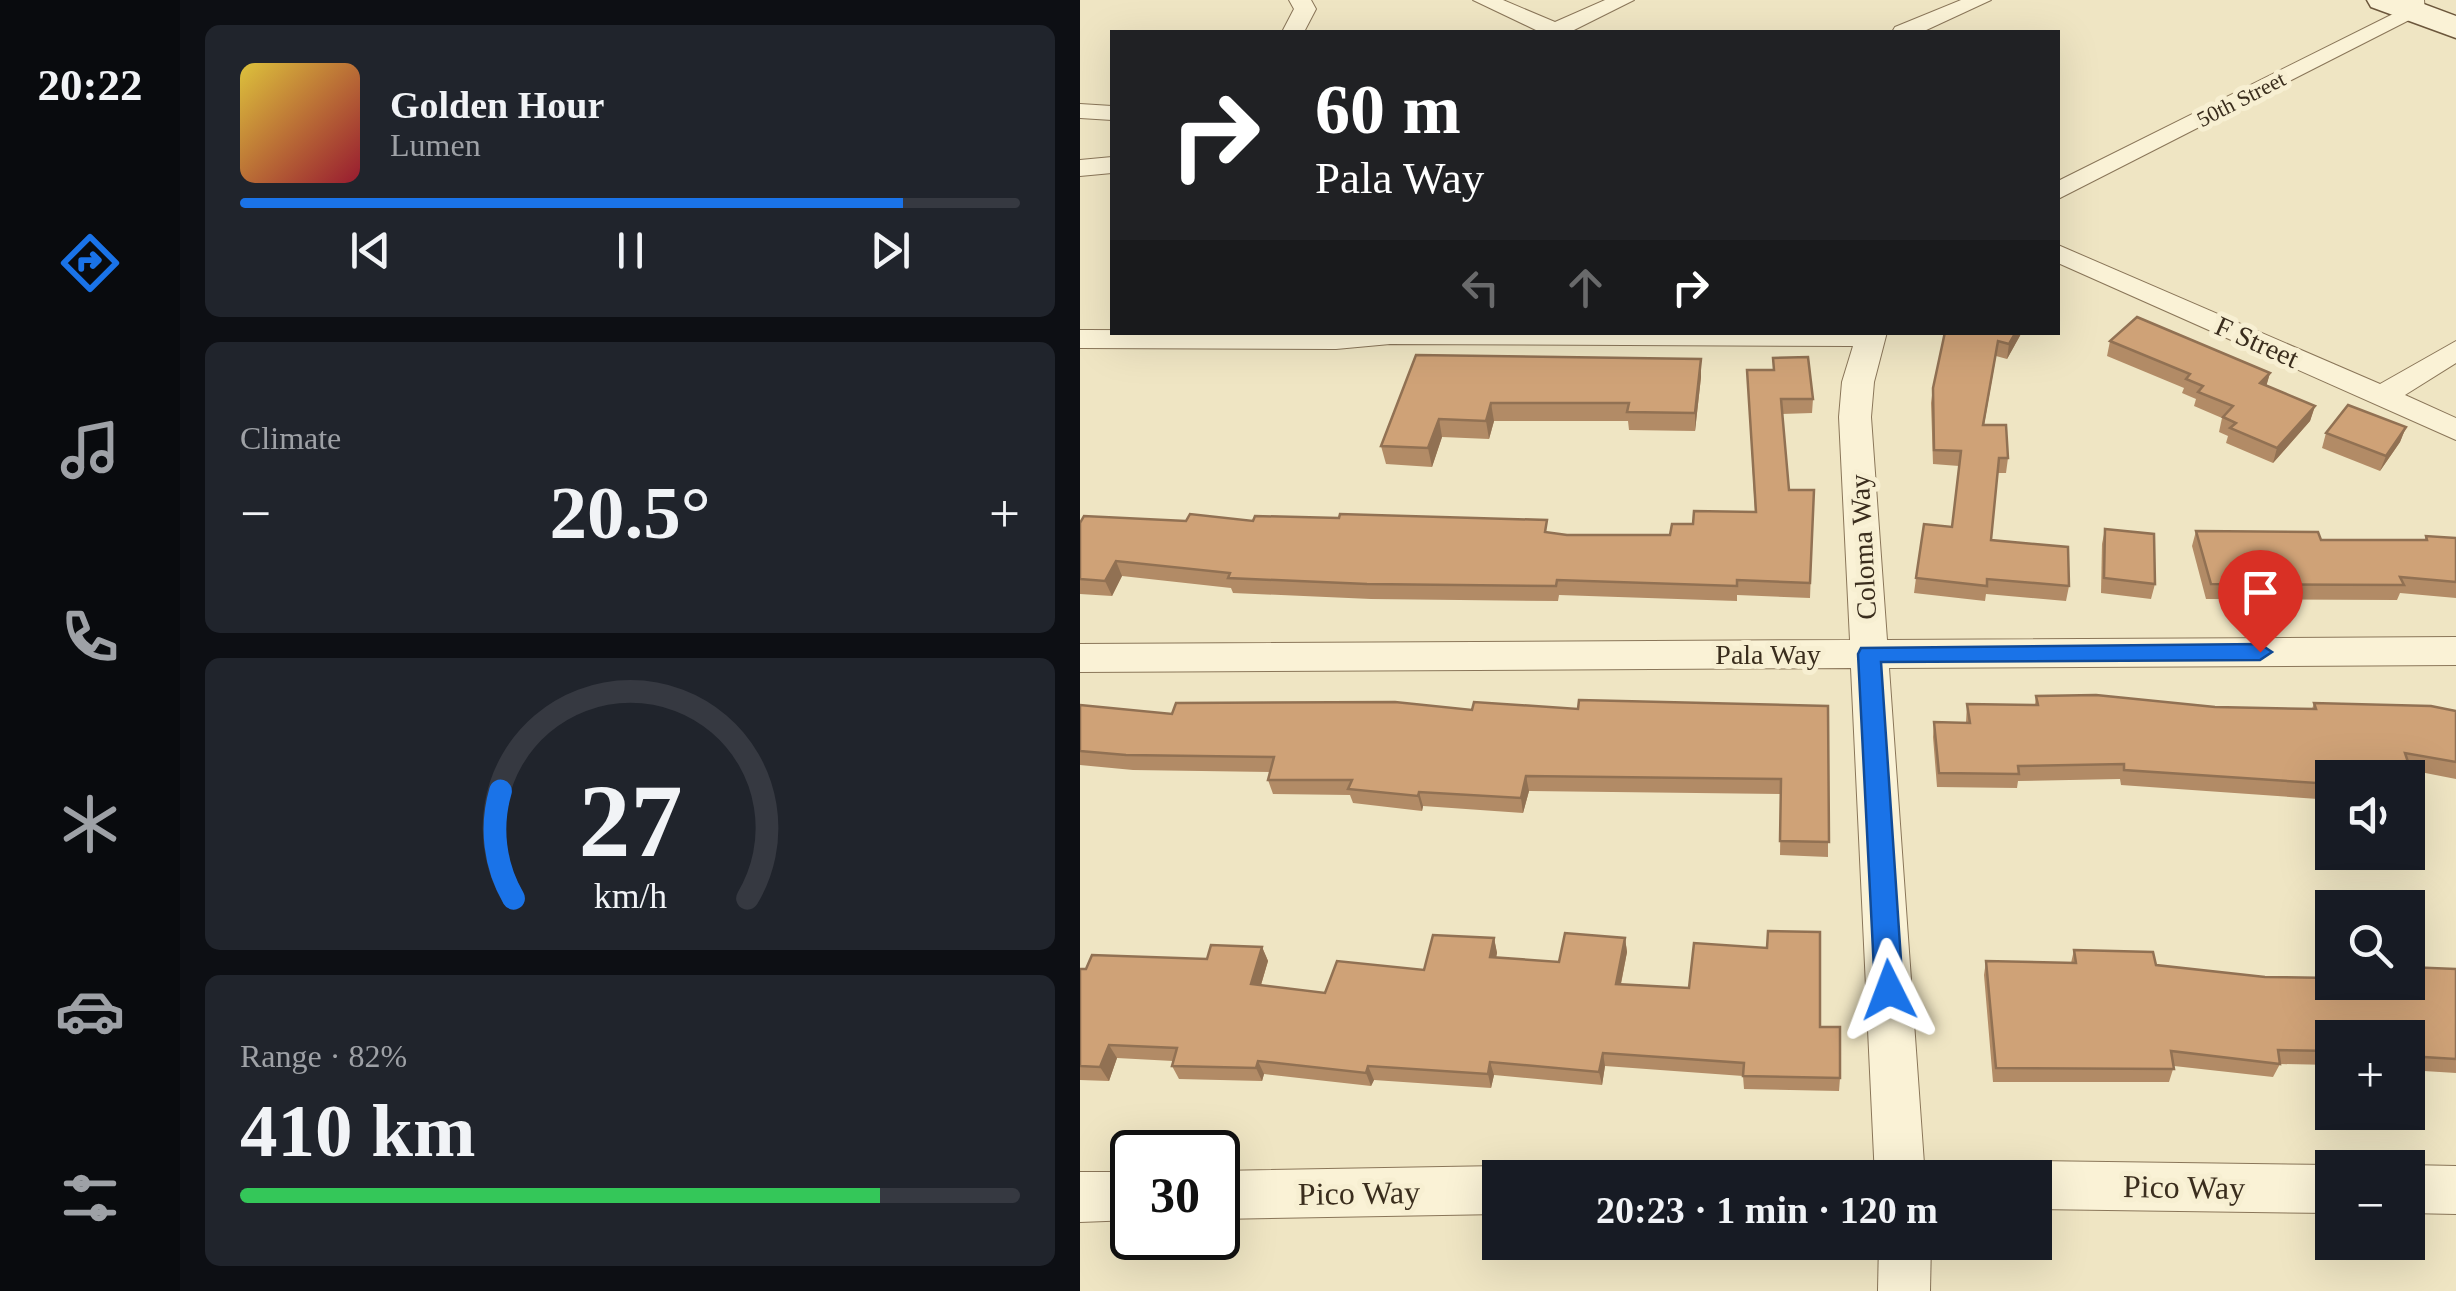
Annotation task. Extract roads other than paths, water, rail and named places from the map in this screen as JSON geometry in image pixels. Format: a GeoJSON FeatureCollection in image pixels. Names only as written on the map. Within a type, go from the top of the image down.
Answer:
{"type":"FeatureCollection","features":[{"type":"Feature","properties":{"kind":"main road"},"geometry":{"type":"LineString","coordinates":[[2403,4],[2456,28]]}},
{"type":"Feature","properties":{"kind":"street"},"geometry":{"type":"LineString","coordinates":[[1294,30],[1305,10],[1300,0]]}},
{"type":"Feature","properties":{"kind":"street"},"geometry":{"type":"LineString","coordinates":[[1484,0],[1552,30]]}},
{"type":"Feature","properties":{"kind":"street"},"geometry":{"type":"LineString","coordinates":[[1561,30],[1623,0]]}},
{"type":"Feature","properties":{"kind":"street"},"geometry":{"type":"LineString","coordinates":[[1908,30],[1980,0]]}},
{"type":"Feature","properties":{"kind":"street","name":"50th Street"},"geometry":{"type":"LineString","coordinates":[[2060,190],[2403,4]]}},
{"type":"Feature","properties":{"kind":"street"},"geometry":{"type":"LineString","coordinates":[[1080,111],[1110,113]]}},
{"type":"Feature","properties":{"kind":"street"},"geometry":{"type":"LineString","coordinates":[[1080,168],[1110,165]]}},
{"type":"Feature","properties":{"kind":"street","name":"F Street"},"geometry":{"type":"LineString","coordinates":[[2060,255],[2456,430]]}},
{"type":"Feature","properties":{"kind":"street"},"geometry":{"type":"LineString","coordinates":[[1080,340],[1140,336],[1336,340],[1390,335],[1870,335]]}},
{"type":"Feature","properties":{"kind":"street","name":"Coloma Way"},"geometry":{"type":"LineString","coordinates":[[1870,335],[1855,417],[1899,1160]]}},
{"type":"Feature","properties":{"kind":"street"},"geometry":{"type":"LineString","coordinates":[[2381,397],[2456,350]]}},
{"type":"Feature","properties":{"kind":"street","name":"Pala Way"},"geometry":{"type":"LineString","coordinates":[[1080,658],[2456,651]]}},
{"type":"Feature","properties":{"kind":"street","name":"Pico Way"},"geometry":{"type":"LineString","coordinates":[[2052,1185],[2315,1188]]}},
{"type":"Feature","properties":{"kind":"street","name":"Pico Way"},"geometry":{"type":"LineString","coordinates":[[1240,1195],[1482,1190]]}},
{"type":"Feature","properties":{"kind":"street"},"geometry":{"type":"LineString","coordinates":[[2425,1190],[2456,1190]]}},
{"type":"Feature","properties":{"kind":"street"},"geometry":{"type":"LineString","coordinates":[[1080,1197],[1110,1196]]}},
{"type":"Feature","properties":{"kind":"street"},"geometry":{"type":"LineString","coordinates":[[1904,1291],[1905,1260]]}}]}
